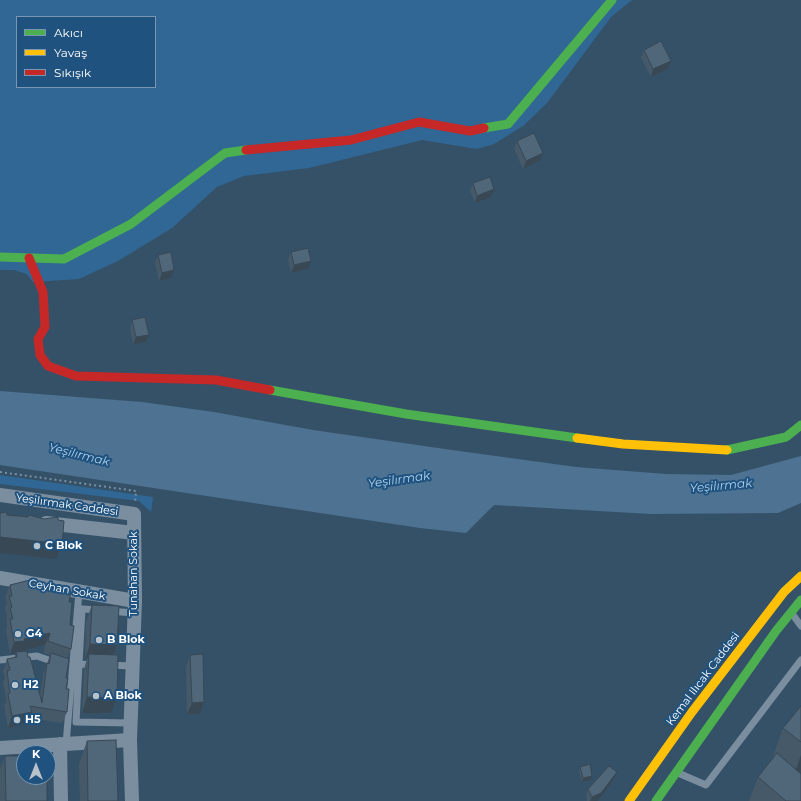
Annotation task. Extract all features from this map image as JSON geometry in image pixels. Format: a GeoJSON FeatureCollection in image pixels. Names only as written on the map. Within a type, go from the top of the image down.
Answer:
{"type":"FeatureCollection","features":[{"type":"Feature","properties":{"kind":"main road"},"geometry":{"type":"LineString","coordinates":[[0,257],[64,259],[124,227],[225,153],[278,146],[351,140],[419,122],[470,132],[508,124],[612,0]]}},
{"type":"Feature","properties":{"kind":"main road"},"geometry":{"type":"LineString","coordinates":[[28,258],[43,292],[45,327],[38,339],[40,355],[48,366],[76,376],[216,380],[406,414],[622,444],[724,450],[786,436],[801,425]]}},
{"type":"Feature","properties":{"kind":"main road","name":"Kemal Ilıcak Caddesi"},"geometry":{"type":"LineString","coordinates":[[629,801],[692,712],[784,592],[801,576]]}},
{"type":"Feature","properties":{"kind":"main road"},"geometry":{"type":"LineString","coordinates":[[656,801],[776,631],[801,600]]}},
{"type":"Feature","properties":{"kind":"street","name":"Yeşilırmak Caddesi"},"geometry":{"type":"LineString","coordinates":[[0,495],[134,514]]}},
{"type":"Feature","properties":{"kind":"street","name":"Tunahan Sokak"},"geometry":{"type":"LineString","coordinates":[[132,801],[130,723],[135,607],[134,514]]}},
{"type":"Feature","properties":{"kind":"street"},"geometry":{"type":"LineString","coordinates":[[32,522],[134,533]]}},
{"type":"Feature","properties":{"kind":"street","name":"Ceyhan Sokak"},"geometry":{"type":"LineString","coordinates":[[0,578],[79,592],[135,607]]}},
{"type":"Feature","properties":{"kind":"street"},"geometry":{"type":"LineString","coordinates":[[0,748],[130,740]]}},
{"type":"Feature","properties":{"kind":"street"},"geometry":{"type":"LineString","coordinates":[[61,801],[63,744]]}},
{"type":"Feature","properties":{"kind":"lane"},"geometry":{"type":"LineString","coordinates":[[63,744],[79,592]]}},
{"type":"Feature","properties":{"kind":"lane"},"geometry":{"type":"LineString","coordinates":[[130,723],[76,722],[82,609],[135,607]]}},
{"type":"Feature","properties":{"kind":"lane"},"geometry":{"type":"LineString","coordinates":[[791,612],[801,626]]}},
{"type":"Feature","properties":{"kind":"lane"},"geometry":{"type":"LineString","coordinates":[[0,660],[37,656],[72,668]]}},
{"type":"Feature","properties":{"kind":"lane"},"geometry":{"type":"LineString","coordinates":[[676,772],[706,785],[801,660]]}},
{"type":"Feature","properties":{"kind":"lane"},"geometry":{"type":"LineString","coordinates":[[79,664],[132,666]]}},
{"type":"Feature","properties":{"kind":"path"},"geometry":{"type":"LineString","coordinates":[[0,472],[136,491],[134,514]]}},
{"type":"Feature","properties":{"kind":"shaded area"},"geometry":{"type":"Polygon","coordinates":[[[0,0],[632,0],[611,17],[547,103],[523,126],[494,144],[477,149],[422,140],[309,168],[244,176],[217,187],[172,228],[118,261],[79,279],[33,282],[27,274],[14,270],[0,270],[0,0]]]}},
{"type":"Feature","properties":{"kind":"shaded area"},"geometry":{"type":"Polygon","coordinates":[[[0,475],[153,497],[151,512],[139,501],[0,484],[0,475]]]}},
{"type":"Feature","properties":{"kind":"water","name":"Yeşilırmak"},"geometry":{"type":"Polygon","coordinates":[[[0,391],[142,402],[214,412],[313,430],[576,467],[666,474],[731,475],[801,456],[801,503],[778,513],[651,514],[494,505],[466,533],[420,528],[0,465],[0,391]]]}},
{"type":"Feature","properties":{"kind":"building"},"geometry":{"type":"Polygon","coordinates":[[[661,41],[671,61],[653,69],[644,50],[661,41]]]}},
{"type":"Feature","properties":{"kind":"building"},"geometry":{"type":"Polygon","coordinates":[[[534,133],[543,153],[526,161],[517,141],[534,133]]]}},
{"type":"Feature","properties":{"kind":"building"},"geometry":{"type":"Polygon","coordinates":[[[490,177],[494,189],[477,196],[473,183],[490,177]]]}},
{"type":"Feature","properties":{"kind":"building"},"geometry":{"type":"Polygon","coordinates":[[[308,248],[311,261],[294,265],[291,252],[308,248]]]}},
{"type":"Feature","properties":{"kind":"building"},"geometry":{"type":"Polygon","coordinates":[[[171,252],[174,270],[162,273],[158,255],[171,252]]]}},
{"type":"Feature","properties":{"kind":"building"},"geometry":{"type":"Polygon","coordinates":[[[145,317],[149,335],[136,337],[132,320],[145,317]]]}},
{"type":"Feature","properties":{"kind":"building"},"geometry":{"type":"Polygon","coordinates":[[[7,512],[7,515],[28,517],[29,515],[44,519],[58,517],[58,520],[64,521],[62,544],[0,537],[0,513],[7,512]]]}},
{"type":"Feature","properties":{"kind":"building"},"geometry":{"type":"Polygon","coordinates":[[[30,580],[30,582],[33,582],[34,588],[71,591],[69,602],[72,602],[70,625],[74,626],[71,649],[48,641],[50,633],[24,639],[25,641],[14,642],[10,619],[13,619],[10,608],[12,607],[9,596],[12,596],[10,585],[30,580]]]}},
{"type":"Feature","properties":{"kind":"building"},"geometry":{"type":"Polygon","coordinates":[[[92,605],[119,606],[117,645],[90,644],[92,605]]]}},
{"type":"Feature","properties":{"kind":"building"},"geometry":{"type":"Polygon","coordinates":[[[27,651],[28,657],[30,657],[42,703],[47,663],[49,664],[51,653],[69,659],[66,678],[68,678],[66,689],[69,689],[67,712],[30,706],[32,712],[12,716],[8,694],[10,693],[7,671],[10,670],[7,659],[17,657],[16,652],[27,651]]]}},
{"type":"Feature","properties":{"kind":"building"},"geometry":{"type":"Polygon","coordinates":[[[89,654],[118,655],[117,698],[87,697],[89,654]]]}},
{"type":"Feature","properties":{"kind":"building"},"geometry":{"type":"Polygon","coordinates":[[[203,654],[204,702],[192,703],[190,655],[203,654]]]}},
{"type":"Feature","properties":{"kind":"building"},"geometry":{"type":"Polygon","coordinates":[[[801,706],[801,742],[783,728],[801,706]]]}},
{"type":"Feature","properties":{"kind":"building"},"geometry":{"type":"Polygon","coordinates":[[[116,740],[118,801],[88,801],[87,741],[116,740]]]}},
{"type":"Feature","properties":{"kind":"building"},"geometry":{"type":"Polygon","coordinates":[[[777,753],[801,774],[801,801],[786,801],[758,777],[777,753]]]}},
{"type":"Feature","properties":{"kind":"building"},"geometry":{"type":"Polygon","coordinates":[[[5,756],[16,756],[16,785],[47,785],[47,801],[6,801],[5,756]]]}},
{"type":"Feature","properties":{"kind":"building"},"geometry":{"type":"Polygon","coordinates":[[[590,764],[592,776],[583,778],[580,767],[590,764]]]}},
{"type":"Feature","properties":{"kind":"building"},"geometry":{"type":"Polygon","coordinates":[[[609,766],[617,772],[601,793],[592,797],[588,789],[609,766]]]}},
{"type":"Feature","properties":{"kind":"traffic: fast"},"geometry":{"type":"LineString","coordinates":[[484,128],[508,124],[612,0]]}},
{"type":"Feature","properties":{"kind":"traffic: fast"},"geometry":{"type":"LineString","coordinates":[[0,257],[64,259],[131,224],[225,153],[246,150]]}},
{"type":"Feature","properties":{"kind":"traffic: fast"},"geometry":{"type":"LineString","coordinates":[[270,390],[406,414],[577,438]]}},
{"type":"Feature","properties":{"kind":"traffic: fast"},"geometry":{"type":"LineString","coordinates":[[727,450],[786,437],[801,425]]}},
{"type":"Feature","properties":{"kind":"traffic: fast"},"geometry":{"type":"LineString","coordinates":[[656,801],[776,631],[801,600]]}},
{"type":"Feature","properties":{"kind":"traffic: slow"},"geometry":{"type":"LineString","coordinates":[[577,438],[623,444],[727,450]]}},
{"type":"Feature","properties":{"kind":"traffic: slow"},"geometry":{"type":"LineString","coordinates":[[629,801],[692,712],[784,592],[801,576]]}},
{"type":"Feature","properties":{"kind":"traffic: jam"},"geometry":{"type":"LineString","coordinates":[[246,150],[351,140],[419,122],[470,131],[484,128]]}},
{"type":"Feature","properties":{"kind":"traffic: jam"},"geometry":{"type":"LineString","coordinates":[[29,258],[43,292],[45,327],[38,339],[40,355],[48,366],[76,376],[216,380],[270,390]]}},
{"type":"Feature","properties":{"kind":"place","name":"C Blok"},"geometry":{"type":"Point","coordinates":[37,546]}},
{"type":"Feature","properties":{"kind":"place","name":"G4"},"geometry":{"type":"Point","coordinates":[18,634]}},
{"type":"Feature","properties":{"kind":"place","name":"B Blok"},"geometry":{"type":"Point","coordinates":[99,640]}},
{"type":"Feature","properties":{"kind":"place","name":"H2"},"geometry":{"type":"Point","coordinates":[15,685]}},
{"type":"Feature","properties":{"kind":"place","name":"A Blok"},"geometry":{"type":"Point","coordinates":[96,696]}},
{"type":"Feature","properties":{"kind":"place","name":"H5"},"geometry":{"type":"Point","coordinates":[17,720]}}]}
